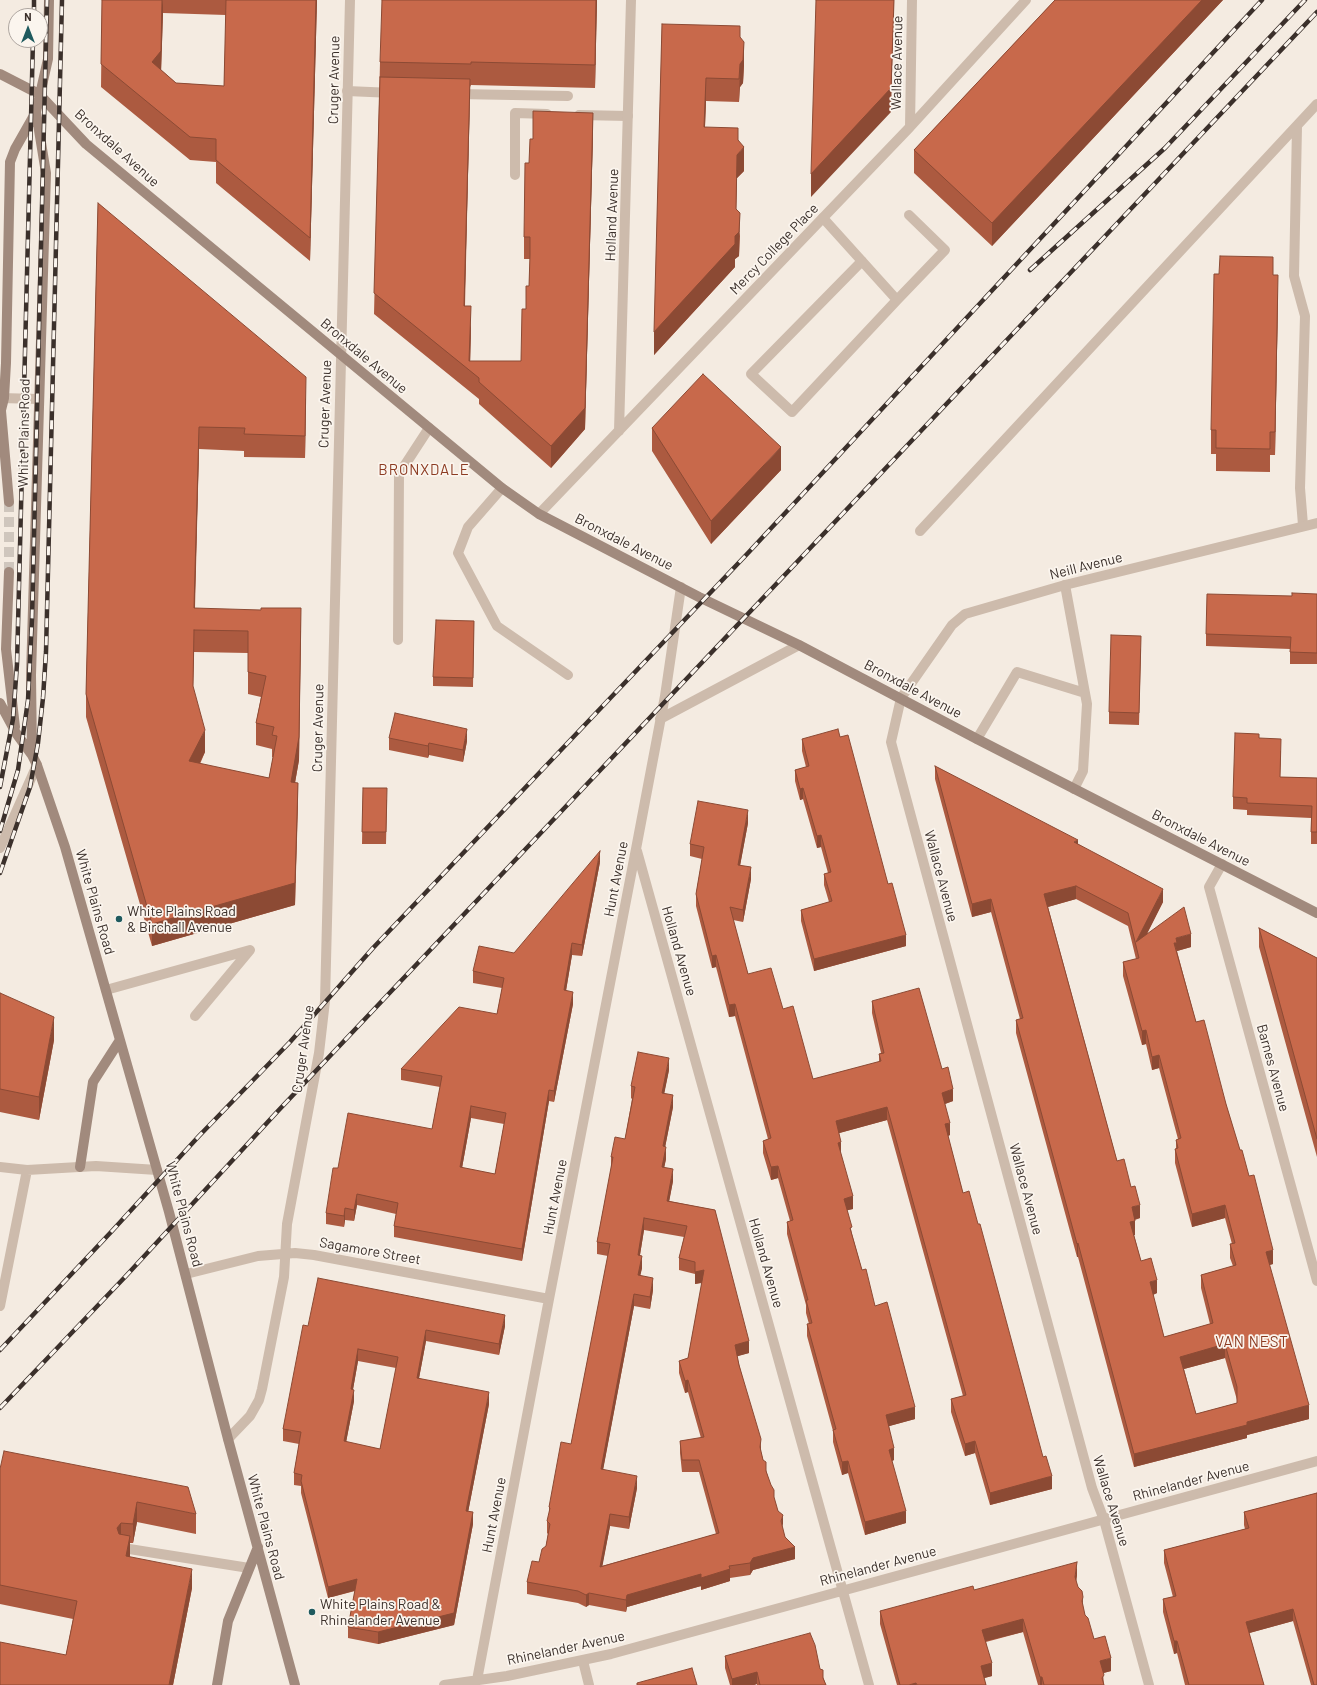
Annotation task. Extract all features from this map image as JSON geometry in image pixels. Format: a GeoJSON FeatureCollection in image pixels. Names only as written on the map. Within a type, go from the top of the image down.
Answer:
{"type":"FeatureCollection","features":[{"type":"Feature","properties":{"kind":"main road","name":"White Plains Road"},"geometry":{"type":"LineString","coordinates":[[32,755],[31,675],[46,173],[36,112],[48,58],[49,0]]}},
{"type":"Feature","properties":{"kind":"main road","name":"Bronxdale Avenue"},"geometry":{"type":"LineString","coordinates":[[0,74],[39,94],[86,144],[502,488],[538,514],[799,645],[977,739],[1317,913]]}},
{"type":"Feature","properties":{"kind":"main road","name":"White Plains Road"},"geometry":{"type":"LineString","coordinates":[[10,502],[1,412],[10,162],[15,149],[36,112]]}},
{"type":"Feature","properties":{"kind":"main road","name":"White Plains Road"},"geometry":{"type":"LineString","coordinates":[[9,572],[6,649],[16,733]]}},
{"type":"Feature","properties":{"kind":"main road","name":"White Plains Road"},"geometry":{"type":"LineString","coordinates":[[0,703],[16,733],[32,755],[37,765],[65,847],[186,1274],[228,1439],[295,1685]]}},
{"type":"Feature","properties":{"kind":"main road"},"geometry":{"type":"LineString","coordinates":[[80,1167],[94,1082],[120,1040]]}},
{"type":"Feature","properties":{"kind":"main road"},"geometry":{"type":"LineString","coordinates":[[217,1685],[228,1621],[258,1547]]}},
{"type":"Feature","properties":{"kind":"street","name":"Cruger Avenue"},"geometry":{"type":"LineString","coordinates":[[228,1439],[244,1424],[259,1400],[284,1277],[287,1224],[319,1053],[325,1001],[350,0]]}},
{"type":"Feature","properties":{"kind":"street","name":"Holland Avenue"},"geometry":{"type":"LineString","coordinates":[[619,431],[631,0]]}},
{"type":"Feature","properties":{"kind":"street","name":"Wallace Avenue"},"geometry":{"type":"LineString","coordinates":[[910,127],[912,0]]}},
{"type":"Feature","properties":{"kind":"street","name":"Mercy College Place"},"geometry":{"type":"LineString","coordinates":[[538,514],[910,127],[1026,0]]}},
{"type":"Feature","properties":{"kind":"street"},"geometry":{"type":"LineString","coordinates":[[347,92],[405,93]]}},
{"type":"Feature","properties":{"kind":"street"},"geometry":{"type":"LineString","coordinates":[[444,94],[568,96]]}},
{"type":"Feature","properties":{"kind":"street"},"geometry":{"type":"LineString","coordinates":[[920,531],[1317,104]]}},
{"type":"Feature","properties":{"kind":"street"},"geometry":{"type":"LineString","coordinates":[[515,175],[515,113],[554,114]]}},
{"type":"Feature","properties":{"kind":"street"},"geometry":{"type":"LineString","coordinates":[[569,114],[628,116]]}},
{"type":"Feature","properties":{"kind":"street"},"geometry":{"type":"LineString","coordinates":[[1297,127],[1294,276],[1305,316],[1300,488],[1303,525]]}},
{"type":"Feature","properties":{"kind":"street"},"geometry":{"type":"LineString","coordinates":[[862,261],[751,374],[792,412],[945,250],[909,215]]}},
{"type":"Feature","properties":{"kind":"street"},"geometry":{"type":"LineString","coordinates":[[823,218],[898,300]]}},
{"type":"Feature","properties":{"kind":"street"},"geometry":{"type":"LineString","coordinates":[[2,398],[39,399]]}},
{"type":"Feature","properties":{"kind":"street"},"geometry":{"type":"LineString","coordinates":[[398,640],[399,474],[429,428]]}},
{"type":"Feature","properties":{"kind":"street"},"geometry":{"type":"LineString","coordinates":[[502,488],[468,527],[458,553],[497,626],[568,675]]}},
{"type":"Feature","properties":{"kind":"street","name":"Neill Avenue"},"geometry":{"type":"LineString","coordinates":[[901,698],[952,625],[965,614],[1065,585],[1303,525],[1317,523]]}},
{"type":"Feature","properties":{"kind":"street"},"geometry":{"type":"LineString","coordinates":[[1065,585],[1087,704],[1083,771],[1074,789]]}},
{"type":"Feature","properties":{"kind":"street","name":"Hunt Avenue"},"geometry":{"type":"LineString","coordinates":[[477,1680],[636,849],[660,719],[681,587]]}},
{"type":"Feature","properties":{"kind":"street"},"geometry":{"type":"LineString","coordinates":[[660,719],[799,645]]}},
{"type":"Feature","properties":{"kind":"street"},"geometry":{"type":"LineString","coordinates":[[977,739],[1017,672],[1085,693]]}},
{"type":"Feature","properties":{"kind":"street","name":"Wallace Avenue"},"geometry":{"type":"LineString","coordinates":[[901,698],[891,742],[1088,1473],[1104,1520],[1149,1685]]}},
{"type":"Feature","properties":{"kind":"street"},"geometry":{"type":"LineString","coordinates":[[0,848],[37,765]]}},
{"type":"Feature","properties":{"kind":"street","name":"Holland Avenue"},"geometry":{"type":"LineString","coordinates":[[636,849],[869,1685]]}},
{"type":"Feature","properties":{"kind":"street","name":"Barnes Avenue"},"geometry":{"type":"LineString","coordinates":[[1222,864],[1209,887],[1317,1281]]}},
{"type":"Feature","properties":{"kind":"street"},"geometry":{"type":"LineString","coordinates":[[106,990],[250,950],[195,1016]]}},
{"type":"Feature","properties":{"kind":"street"},"geometry":{"type":"LineString","coordinates":[[0,1167],[27,1170],[80,1167],[157,1170]]}},
{"type":"Feature","properties":{"kind":"street"},"geometry":{"type":"LineString","coordinates":[[0,1306],[27,1170]]}},
{"type":"Feature","properties":{"kind":"street","name":"Sagamore Street"},"geometry":{"type":"LineString","coordinates":[[186,1274],[258,1256],[285,1253],[314,1255],[549,1299]]}},
{"type":"Feature","properties":{"kind":"street","name":"Rhinelander Avenue"},"geometry":{"type":"LineString","coordinates":[[444,1685],[583,1661],[1317,1461]]}},
{"type":"Feature","properties":{"kind":"street"},"geometry":{"type":"LineString","coordinates":[[123,1548],[249,1568]]}},
{"type":"Feature","properties":{"kind":"street"},"geometry":{"type":"LineString","coordinates":[[583,1661],[589,1685]]}},
{"type":"Feature","properties":{"kind":"building"},"geometry":{"type":"Polygon","coordinates":[[[102,0],[162,0],[161,51],[152,62],[176,83],[224,86],[226,0],[316,0],[310,238],[216,160],[216,139],[190,137],[101,64],[102,0]]]}},
{"type":"Feature","properties":{"kind":"building"},"geometry":{"type":"Polygon","coordinates":[[[382,0],[596,0],[595,65],[471,62],[471,64],[380,62],[382,0]]]}},
{"type":"Feature","properties":{"kind":"building"},"geometry":{"type":"Polygon","coordinates":[[[816,0],[894,0],[891,88],[811,174],[816,0]]]}},
{"type":"Feature","properties":{"kind":"building"},"geometry":{"type":"Polygon","coordinates":[[[1055,0],[1202,0],[992,223],[914,150],[1055,0]]]}},
{"type":"Feature","properties":{"kind":"building"},"geometry":{"type":"Polygon","coordinates":[[[662,24],[740,26],[740,37],[744,42],[743,60],[740,64],[739,79],[706,78],[704,127],[738,128],[738,140],[744,147],[737,155],[736,209],[740,213],[739,232],[735,236],[735,244],[654,332],[662,24]]]}},
{"type":"Feature","properties":{"kind":"building"},"geometry":{"type":"Polygon","coordinates":[[[380,77],[470,79],[464,306],[471,306],[469,361],[521,361],[522,309],[526,309],[526,286],[529,286],[530,255],[530,237],[524,237],[525,163],[529,163],[530,139],[533,139],[533,111],[593,113],[585,408],[551,446],[479,382],[479,378],[374,293],[380,77]]]}},
{"type":"Feature","properties":{"kind":"building"},"geometry":{"type":"Polygon","coordinates":[[[98,203],[306,377],[305,436],[244,434],[245,428],[199,427],[194,608],[261,610],[261,608],[301,608],[299,737],[291,782],[298,783],[295,883],[152,924],[86,694],[98,203]],[[194,630],[193,686],[205,730],[189,761],[269,778],[277,736],[272,735],[274,727],[256,723],[266,676],[248,672],[248,631],[194,630]]]}},
{"type":"Feature","properties":{"kind":"building"},"geometry":{"type":"Polygon","coordinates":[[[1220,256],[1273,257],[1273,275],[1278,275],[1275,432],[1270,432],[1270,449],[1216,448],[1216,430],[1211,430],[1214,274],[1219,274],[1220,256]]]}},
{"type":"Feature","properties":{"kind":"building"},"geometry":{"type":"Polygon","coordinates":[[[703,374],[781,447],[711,521],[652,428],[703,374]]]}},
{"type":"Feature","properties":{"kind":"building"},"geometry":{"type":"Polygon","coordinates":[[[1292,593],[1317,594],[1317,653],[1290,652],[1291,637],[1206,634],[1207,594],[1292,596],[1292,593]]]}},
{"type":"Feature","properties":{"kind":"building"},"geometry":{"type":"Polygon","coordinates":[[[436,620],[474,621],[473,678],[433,677],[436,620]]]}},
{"type":"Feature","properties":{"kind":"building"},"geometry":{"type":"Polygon","coordinates":[[[1111,635],[1141,636],[1139,713],[1109,712],[1111,635]]]}},
{"type":"Feature","properties":{"kind":"building"},"geometry":{"type":"Polygon","coordinates":[[[395,713],[467,729],[463,750],[429,743],[428,746],[389,738],[395,713]]]}},
{"type":"Feature","properties":{"kind":"building"},"geometry":{"type":"Polygon","coordinates":[[[838,729],[840,737],[848,735],[888,884],[892,883],[906,935],[814,959],[801,910],[832,901],[824,874],[831,872],[821,835],[817,836],[803,788],[800,789],[795,770],[809,766],[802,739],[838,729]]]}},
{"type":"Feature","properties":{"kind":"building"},"geometry":{"type":"Polygon","coordinates":[[[1235,733],[1259,734],[1259,738],[1281,739],[1280,777],[1317,778],[1317,832],[1311,832],[1312,806],[1247,803],[1247,798],[1233,797],[1235,733]]]}},
{"type":"Feature","properties":{"kind":"building"},"geometry":{"type":"Polygon","coordinates":[[[935,766],[1078,840],[1074,842],[1163,889],[1136,942],[1184,907],[1191,934],[1176,938],[1177,943],[1174,943],[1196,1022],[1204,1020],[1226,1104],[1240,1150],[1242,1150],[1249,1176],[1254,1175],[1273,1250],[1266,1252],[1309,1405],[1247,1422],[1247,1425],[1134,1454],[1078,1243],[1077,1244],[1016,1020],[1023,1018],[991,899],[972,904],[935,766]],[[1076,886],[1044,894],[1117,1161],[1124,1159],[1131,1187],[1135,1186],[1140,1205],[1132,1207],[1135,1221],[1130,1222],[1141,1261],[1151,1258],[1157,1280],[1150,1282],[1164,1337],[1213,1323],[1201,1275],[1236,1265],[1230,1244],[1235,1243],[1225,1205],[1192,1214],[1175,1149],[1178,1148],[1176,1140],[1181,1138],[1159,1055],[1152,1057],[1146,1030],[1142,1031],[1123,962],[1139,958],[1128,913],[1076,886]],[[1225,1344],[1180,1357],[1196,1414],[1237,1403],[1237,1387],[1225,1344]]]}},
{"type":"Feature","properties":{"kind":"building"},"geometry":{"type":"Polygon","coordinates":[[[363,788],[387,788],[386,832],[362,832],[363,788]]]}},
{"type":"Feature","properties":{"kind":"building"},"geometry":{"type":"Polygon","coordinates":[[[698,801],[748,810],[738,865],[751,867],[743,910],[730,907],[748,974],[771,968],[783,1009],[793,1006],[813,1079],[881,1061],[879,1054],[884,1053],[872,1001],[919,988],[942,1069],[948,1067],[953,1089],[942,1093],[950,1123],[945,1124],[963,1193],[969,1191],[978,1224],[980,1224],[1043,1457],[1046,1456],[1052,1476],[990,1493],[975,1441],[965,1444],[951,1399],[966,1395],[887,1107],[836,1121],[841,1142],[838,1143],[853,1196],[844,1199],[852,1227],[850,1228],[862,1270],[866,1269],[875,1306],[887,1302],[915,1407],[886,1415],[894,1448],[889,1450],[906,1511],[865,1522],[848,1461],[842,1462],[833,1430],[836,1429],[807,1324],[812,1323],[806,1300],[808,1300],[787,1222],[793,1220],[778,1166],[771,1167],[763,1141],[771,1138],[735,1004],[729,1005],[716,955],[712,956],[696,894],[704,847],[690,844],[698,801]]]}},
{"type":"Feature","properties":{"kind":"building"},"geometry":{"type":"Polygon","coordinates":[[[600,851],[582,945],[572,943],[564,990],[573,992],[554,1091],[549,1090],[522,1249],[394,1226],[398,1203],[357,1194],[354,1210],[345,1208],[344,1216],[326,1213],[333,1168],[338,1168],[348,1113],[432,1129],[442,1076],[401,1069],[459,1007],[497,1014],[504,978],[473,971],[479,946],[514,953],[600,851]],[[471,1106],[460,1167],[495,1174],[506,1113],[471,1106]]]}},
{"type":"Feature","properties":{"kind":"building"},"geometry":{"type":"Polygon","coordinates":[[[1259,928],[1317,958],[1317,1139],[1259,928]]]}},
{"type":"Feature","properties":{"kind":"building"},"geometry":{"type":"Polygon","coordinates":[[[0,993],[54,1017],[39,1097],[0,1089],[0,993]]]}},
{"type":"Feature","properties":{"kind":"building"},"geometry":{"type":"Polygon","coordinates":[[[638,1052],[669,1058],[662,1093],[673,1095],[663,1146],[666,1147],[662,1167],[673,1169],[667,1201],[715,1210],[749,1341],[735,1345],[739,1365],[761,1439],[760,1447],[763,1460],[766,1462],[766,1471],[774,1490],[774,1497],[778,1511],[783,1515],[781,1521],[785,1537],[795,1547],[753,1558],[750,1563],[729,1566],[730,1569],[701,1578],[701,1574],[627,1595],[626,1600],[589,1593],[586,1595],[578,1591],[527,1582],[532,1561],[539,1562],[542,1549],[546,1546],[550,1524],[547,1521],[549,1507],[561,1442],[571,1444],[610,1244],[597,1242],[613,1157],[611,1157],[615,1137],[625,1139],[635,1087],[631,1086],[638,1052]],[[644,1218],[638,1255],[642,1256],[638,1275],[653,1278],[650,1297],[634,1294],[601,1469],[637,1476],[629,1517],[610,1514],[600,1567],[719,1533],[699,1460],[682,1460],[680,1441],[704,1437],[688,1380],[685,1381],[679,1361],[688,1358],[704,1270],[695,1272],[695,1262],[679,1258],[687,1226],[644,1218]]]}},
{"type":"Feature","properties":{"kind":"building"},"geometry":{"type":"Polygon","coordinates":[[[318,1278],[505,1315],[499,1344],[426,1330],[417,1378],[489,1392],[466,1511],[473,1512],[454,1613],[378,1632],[348,1627],[357,1579],[328,1587],[301,1481],[302,1475],[294,1473],[301,1432],[283,1429],[303,1325],[308,1326],[318,1278]],[[358,1349],[351,1389],[354,1390],[344,1441],[380,1449],[398,1357],[358,1349]]]}},
{"type":"Feature","properties":{"kind":"building"},"geometry":{"type":"Polygon","coordinates":[[[4,1451],[188,1487],[196,1514],[137,1502],[133,1524],[121,1523],[117,1528],[119,1534],[130,1536],[126,1556],[192,1569],[169,1685],[0,1685],[0,1642],[66,1655],[77,1601],[0,1585],[0,1469],[4,1451]]]}},
{"type":"Feature","properties":{"kind":"building"},"geometry":{"type":"Polygon","coordinates":[[[1317,1493],[1317,1685],[1314,1685],[1293,1609],[1246,1622],[1264,1685],[1189,1685],[1177,1641],[1174,1641],[1163,1599],[1176,1596],[1164,1550],[1249,1528],[1244,1512],[1317,1493]]]}},
{"type":"Feature","properties":{"kind":"building"},"geometry":{"type":"Polygon","coordinates":[[[1077,1562],[1075,1577],[1078,1587],[1082,1591],[1082,1601],[1085,1615],[1088,1618],[1094,1639],[1105,1636],[1111,1658],[1100,1661],[1104,1675],[1102,1678],[1104,1685],[1044,1685],[1042,1677],[1040,1677],[1023,1619],[982,1630],[992,1663],[981,1666],[986,1685],[917,1685],[916,1683],[900,1685],[880,1611],[973,1586],[974,1590],[1077,1562]]]}},
{"type":"Feature","properties":{"kind":"building"},"geometry":{"type":"Polygon","coordinates":[[[810,1633],[815,1645],[820,1669],[823,1670],[823,1678],[826,1685],[760,1685],[757,1672],[732,1679],[725,1656],[810,1633]]]}},
{"type":"Feature","properties":{"kind":"building"},"geometry":{"type":"Polygon","coordinates":[[[692,1668],[697,1685],[637,1685],[637,1683],[692,1668]]]}},
{"type":"Feature","properties":{"kind":"tunnel"},"geometry":{"type":"LineString","coordinates":[[9,502],[9,572]]}},
{"type":"Feature","properties":{"kind":"railway"},"geometry":{"type":"LineString","coordinates":[[34,0],[34,8]]}},
{"type":"Feature","properties":{"kind":"railway"},"geometry":{"type":"LineString","coordinates":[[0,831],[18,770],[28,700],[32,619],[47,0]]}},
{"type":"Feature","properties":{"kind":"railway"},"geometry":{"type":"LineString","coordinates":[[0,873],[30,787],[38,743],[43,698],[46,652],[62,0]]}},
{"type":"Feature","properties":{"kind":"railway"},"geometry":{"type":"LineString","coordinates":[[0,1350],[199,1136],[290,1042],[373,948],[748,553],[1262,0]]}},
{"type":"Feature","properties":{"kind":"railway"},"geometry":{"type":"LineString","coordinates":[[1030,270],[1165,148],[1305,0]]}},
{"type":"Feature","properties":{"kind":"railway"},"geometry":{"type":"LineString","coordinates":[[0,1408],[125,1277],[277,1112],[1317,12]]}},
{"type":"Feature","properties":{"kind":"railway"},"geometry":{"type":"LineString","coordinates":[[0,787],[13,719],[17,664],[33,48]]}},
{"type":"Feature","properties":{"kind":"place","name":"White Plains Road & Birchall Avenue"},"geometry":{"type":"Point","coordinates":[119,919]}},
{"type":"Feature","properties":{"kind":"place","name":"White Plains Road & Rhinelander Avenue"},"geometry":{"type":"Point","coordinates":[312,1612]}},
{"type":"Feature","properties":{"kind":"district","name":"BRONXDALE"},"geometry":{"type":"Point","coordinates":[424,470]}},
{"type":"Feature","properties":{"kind":"district","name":"VAN NEST"},"geometry":{"type":"Point","coordinates":[1252,1342]}}]}
